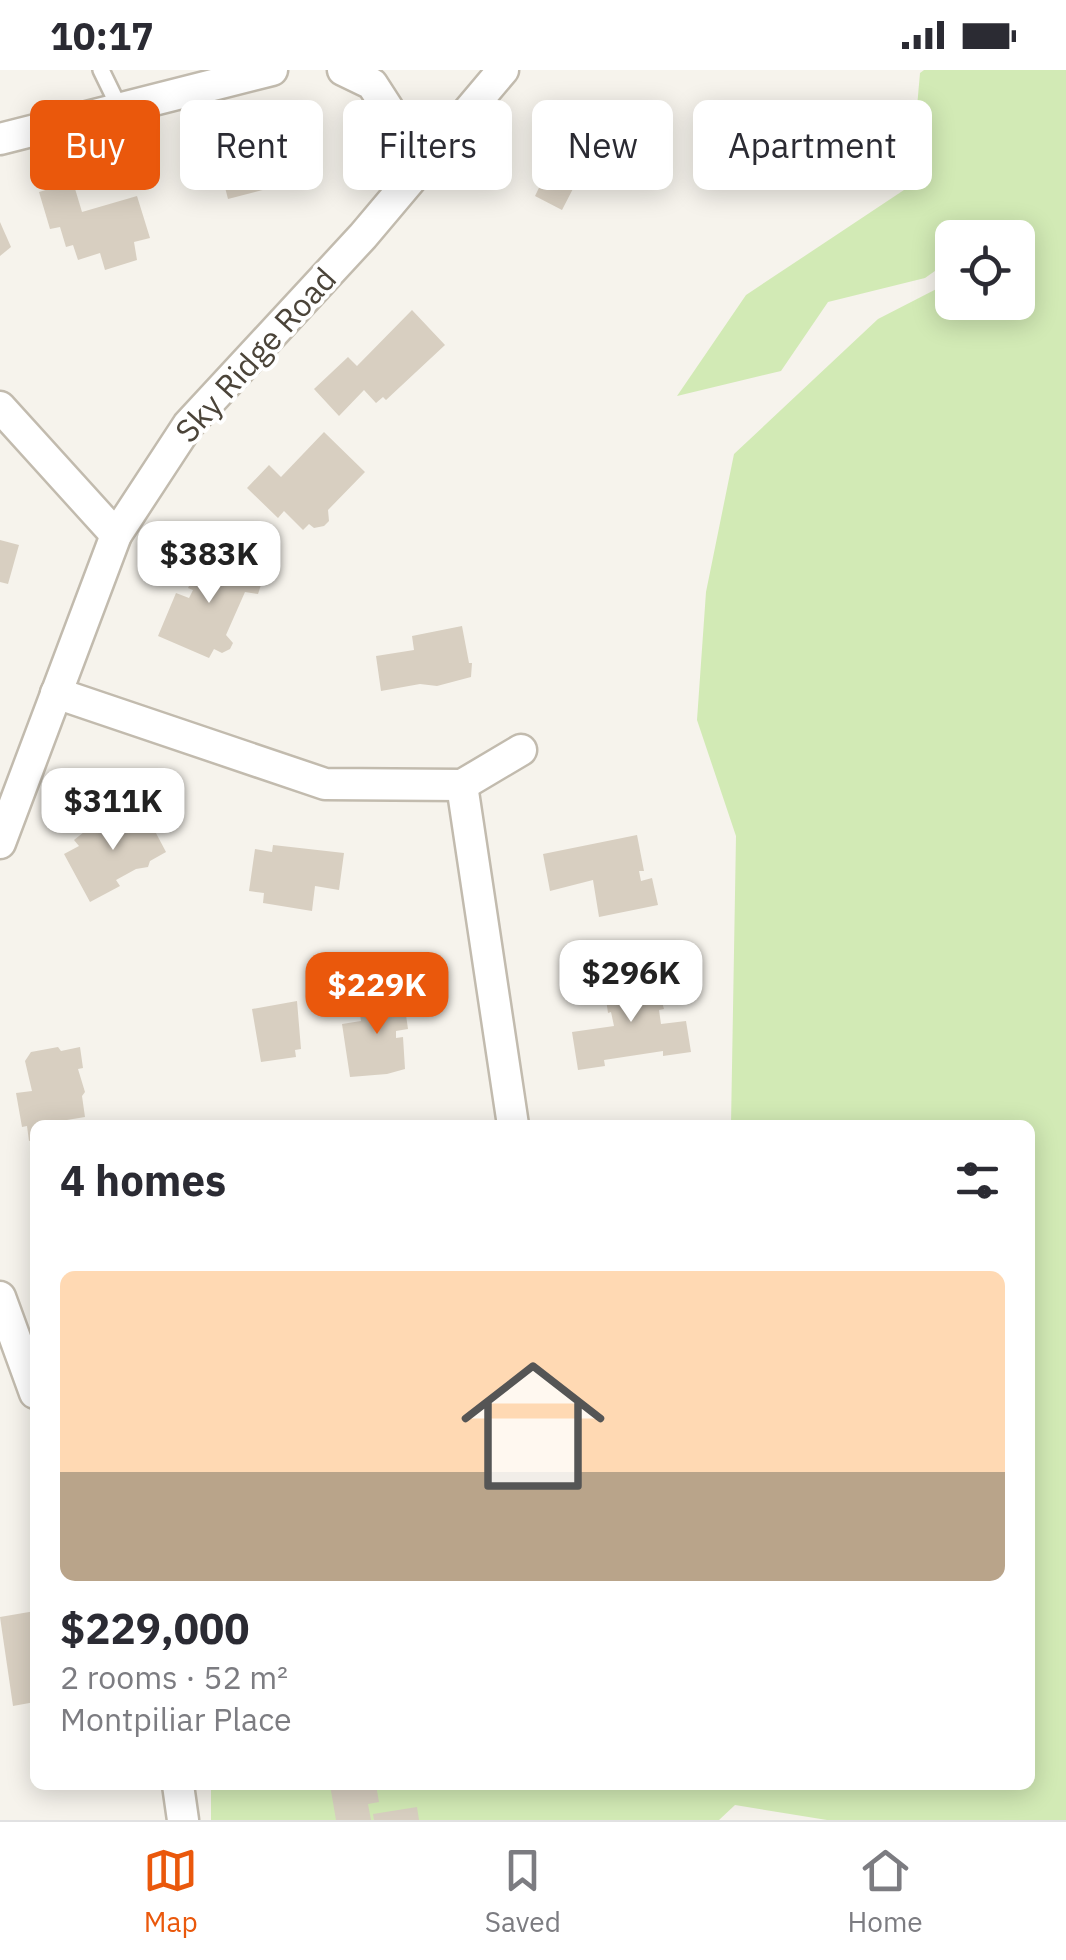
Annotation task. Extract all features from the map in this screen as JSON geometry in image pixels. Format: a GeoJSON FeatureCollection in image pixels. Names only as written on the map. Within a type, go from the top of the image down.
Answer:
{"type":"FeatureCollection","features":[{"type":"Feature","properties":{"kind":"street"},"geometry":{"type":"LineString","coordinates":[[155,100],[272,70]]}},
{"type":"Feature","properties":{"kind":"street"},"geometry":{"type":"LineString","coordinates":[[343,70],[372,84],[382,100]]}},
{"type":"Feature","properties":{"kind":"street","name":"Sky Ridge Road"},"geometry":{"type":"LineString","coordinates":[[477,100],[503,70]]}},
{"type":"Feature","properties":{"kind":"street"},"geometry":{"type":"LineString","coordinates":[[0,139],[30,132]]}},
{"type":"Feature","properties":{"kind":"street","name":"Sky Ridge Road"},"geometry":{"type":"LineString","coordinates":[[0,843],[116,535],[188,425],[363,236],[400,190]]}},
{"type":"Feature","properties":{"kind":"street"},"geometry":{"type":"LineString","coordinates":[[0,408],[116,535]]}},
{"type":"Feature","properties":{"kind":"street"},"geometry":{"type":"LineString","coordinates":[[56,693],[325,784],[462,786],[521,750]]}},
{"type":"Feature","properties":{"kind":"street"},"geometry":{"type":"LineString","coordinates":[[462,786],[512,1120]]}},
{"type":"Feature","properties":{"kind":"street"},"geometry":{"type":"LineString","coordinates":[[0,1297],[30,1379]]}},
{"type":"Feature","properties":{"kind":"street"},"geometry":{"type":"LineString","coordinates":[[179,1790],[183,1820]]}},
{"type":"Feature","properties":{"kind":"lane"},"geometry":{"type":"LineString","coordinates":[[101,70],[116,100]]}},
{"type":"Feature","properties":{"kind":"green space"},"geometry":{"type":"Polygon","coordinates":[[[924,70],[1066,70],[1066,1820],[827,1820],[735,1805],[719,1820],[211,1820],[211,1790],[1035,1790],[1035,1120],[731,1120],[736,836],[697,720],[706,592],[734,454],[878,319],[935,290],[935,320],[1035,320],[1035,220],[935,220],[935,271],[925,278],[828,302],[781,371],[677,396],[746,295],[904,190],[932,190],[932,100],[918,100],[920,73],[924,70]]]}},
{"type":"Feature","properties":{"kind":"building"},"geometry":{"type":"Polygon","coordinates":[[[75,190],[82,212],[137,196],[150,238],[134,242],[137,260],[105,270],[100,253],[78,260],[73,245],[66,247],[60,227],[50,229],[39,192],[75,190]]]}},
{"type":"Feature","properties":{"kind":"building"},"geometry":{"type":"Polygon","coordinates":[[[226,190],[262,190],[228,199],[226,190]]]}},
{"type":"Feature","properties":{"kind":"building"},"geometry":{"type":"Polygon","coordinates":[[[538,190],[572,190],[562,210],[535,196],[538,190]]]}},
{"type":"Feature","properties":{"kind":"building"},"geometry":{"type":"Polygon","coordinates":[[[0,222],[11,247],[0,256],[0,222]]]}},
{"type":"Feature","properties":{"kind":"building"},"geometry":{"type":"Polygon","coordinates":[[[412,310],[445,345],[386,400],[383,397],[376,403],[364,390],[339,416],[314,389],[348,357],[357,366],[412,310]]]}},
{"type":"Feature","properties":{"kind":"building"},"geometry":{"type":"Polygon","coordinates":[[[324,432],[365,472],[328,510],[329,521],[324,526],[314,528],[309,524],[303,530],[284,511],[278,518],[247,488],[269,465],[281,477],[324,432]]]}},
{"type":"Feature","properties":{"kind":"building"},"geometry":{"type":"Polygon","coordinates":[[[0,540],[19,545],[8,584],[0,582],[0,540]]]}},
{"type":"Feature","properties":{"kind":"building"},"geometry":{"type":"Polygon","coordinates":[[[212,552],[255,572],[253,575],[262,582],[258,594],[245,592],[226,635],[233,643],[230,649],[222,653],[214,649],[209,658],[158,636],[176,593],[189,598],[193,590],[188,588],[193,578],[190,577],[200,558],[208,560],[212,552]]]}},
{"type":"Feature","properties":{"kind":"building"},"geometry":{"type":"Polygon","coordinates":[[[462,626],[472,663],[471,677],[437,686],[420,684],[381,691],[376,656],[414,650],[412,636],[462,626]]]}},
{"type":"Feature","properties":{"kind":"building"},"geometry":{"type":"Polygon","coordinates":[[[128,812],[134,817],[141,813],[144,820],[148,818],[166,852],[150,861],[148,867],[116,880],[120,886],[90,902],[64,854],[79,846],[74,840],[84,832],[107,822],[111,829],[113,820],[128,812]]]}},
{"type":"Feature","properties":{"kind":"building"},"geometry":{"type":"Polygon","coordinates":[[[637,835],[644,871],[639,871],[641,881],[652,878],[658,905],[599,917],[593,880],[550,891],[543,854],[637,835]]]}},
{"type":"Feature","properties":{"kind":"building"},"geometry":{"type":"Polygon","coordinates":[[[273,845],[344,853],[339,890],[315,886],[312,911],[263,903],[264,893],[249,891],[255,849],[272,852],[273,845]]]}},
{"type":"Feature","properties":{"kind":"building"},"geometry":{"type":"Polygon","coordinates":[[[653,973],[664,1009],[659,1010],[661,1024],[686,1021],[691,1052],[663,1056],[663,1051],[604,1060],[605,1066],[578,1070],[572,1032],[614,1026],[606,999],[603,1000],[601,981],[653,973]]]}},
{"type":"Feature","properties":{"kind":"building"},"geometry":{"type":"Polygon","coordinates":[[[403,994],[408,1029],[396,1031],[396,1038],[403,1037],[405,1069],[350,1077],[342,1024],[361,1021],[358,1001],[403,994]]]}},
{"type":"Feature","properties":{"kind":"building"},"geometry":{"type":"Polygon","coordinates":[[[297,1001],[301,1049],[295,1050],[296,1057],[261,1062],[252,1009],[297,1001]]]}},
{"type":"Feature","properties":{"kind":"building"},"geometry":{"type":"Polygon","coordinates":[[[80,1047],[83,1068],[78,1069],[85,1092],[85,1117],[30,1120],[29,1141],[27,1126],[22,1127],[16,1093],[32,1091],[25,1061],[31,1052],[80,1047]]]}},
{"type":"Feature","properties":{"kind":"building"},"geometry":{"type":"Polygon","coordinates":[[[30,1612],[30,1703],[13,1706],[0,1617],[30,1612]]]}},
{"type":"Feature","properties":{"kind":"building"},"geometry":{"type":"Polygon","coordinates":[[[331,1790],[377,1790],[379,1802],[368,1804],[371,1820],[336,1820],[331,1790]]]}},
{"type":"Feature","properties":{"kind":"building"},"geometry":{"type":"Polygon","coordinates":[[[417,1807],[419,1820],[374,1820],[373,1814],[417,1807]]]}}]}
